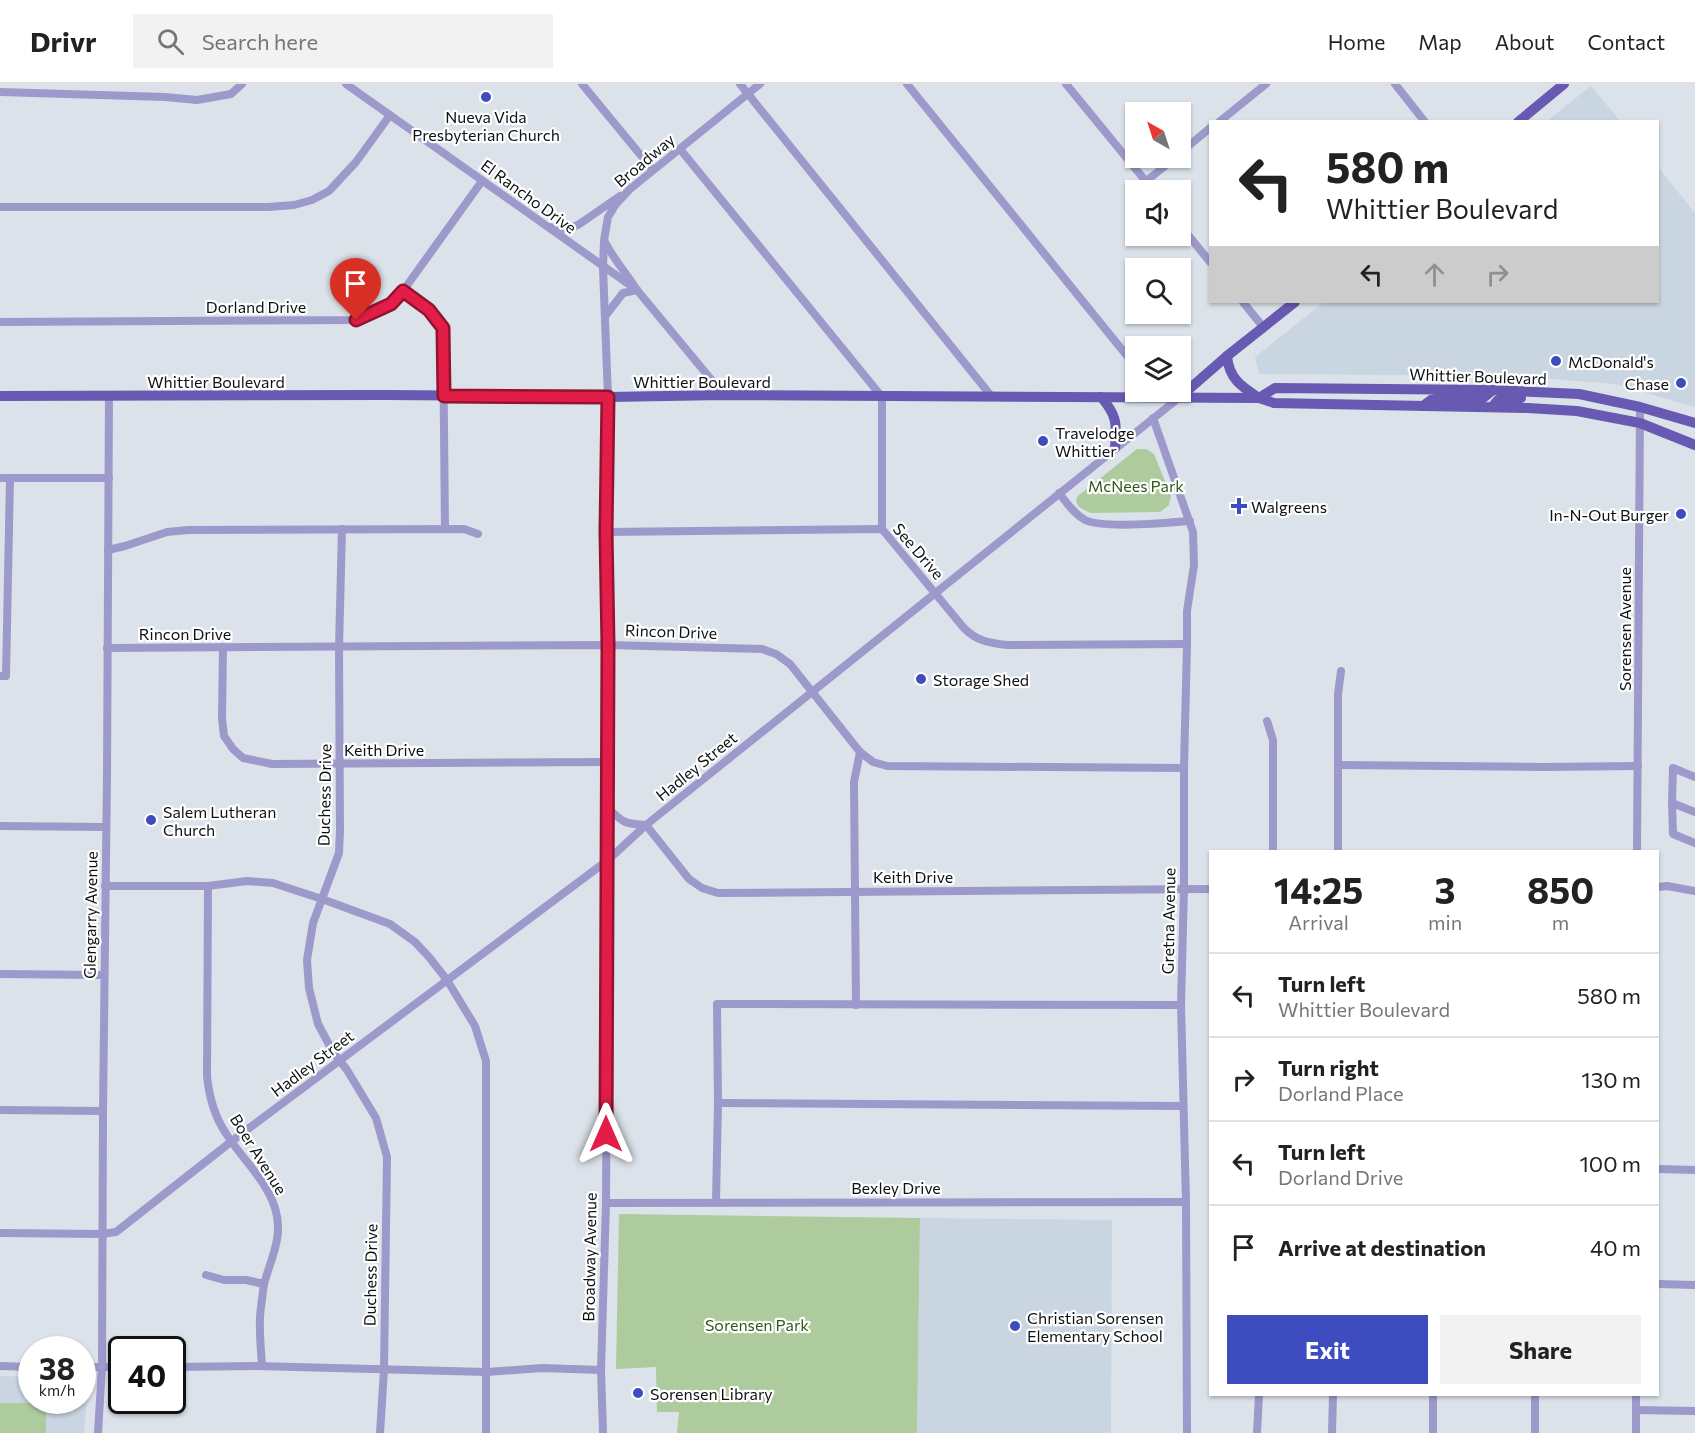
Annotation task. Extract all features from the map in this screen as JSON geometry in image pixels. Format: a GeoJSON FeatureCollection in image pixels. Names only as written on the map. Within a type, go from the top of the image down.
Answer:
{"type":"FeatureCollection","features":[{"type":"Feature","properties":{"kind":"main road"},"geometry":{"type":"LineString","coordinates":[[1520,120],[1564,84]]}},
{"type":"Feature","properties":{"kind":"main road","name":"Hadley Street"},"geometry":{"type":"LineString","coordinates":[[1191,387],[1294,303]]}},
{"type":"Feature","properties":{"kind":"main road"},"geometry":{"type":"LineString","coordinates":[[1227,356],[1233,377],[1259,398]]}},
{"type":"Feature","properties":{"kind":"main road","name":"Whittier Boulevard"},"geometry":{"type":"LineString","coordinates":[[1259,398],[1275,388],[1493,390],[1579,394],[1640,407],[1695,423]]}},
{"type":"Feature","properties":{"kind":"main road"},"geometry":{"type":"LineString","coordinates":[[1300,404],[1306,396],[1333,388]]}},
{"type":"Feature","properties":{"kind":"main road"},"geometry":{"type":"LineString","coordinates":[[1423,406],[1431,400],[1441,398],[1482,399],[1493,390]]}},
{"type":"Feature","properties":{"kind":"main road"},"geometry":{"type":"LineString","coordinates":[[1492,407],[1498,400],[1533,398],[1545,393]]}},
{"type":"Feature","properties":{"kind":"main road","name":"Whittier Boulevard"},"geometry":{"type":"LineString","coordinates":[[0,396],[1125,396]]}},
{"type":"Feature","properties":{"kind":"main road"},"geometry":{"type":"LineString","coordinates":[[1101,397],[1112,409],[1117,428],[1115,448]]}},
{"type":"Feature","properties":{"kind":"main road","name":"Whittier Boulevard"},"geometry":{"type":"LineString","coordinates":[[1191,397],[1259,398],[1275,403],[1300,404],[1492,407],[1577,411],[1640,423],[1695,445]]}},
{"type":"Feature","properties":{"kind":"street"},"geometry":{"type":"LineString","coordinates":[[0,92],[197,100],[231,94],[242,84]]}},
{"type":"Feature","properties":{"kind":"street","name":"El Rancho Drive"},"geometry":{"type":"LineString","coordinates":[[346,84],[637,291]]}},
{"type":"Feature","properties":{"kind":"street"},"geometry":{"type":"LineString","coordinates":[[582,84],[653,170]]}},
{"type":"Feature","properties":{"kind":"street"},"geometry":{"type":"LineString","coordinates":[[740,84],[992,397]]}},
{"type":"Feature","properties":{"kind":"street","name":"Broadway"},"geometry":{"type":"LineString","coordinates":[[608,397],[603,268],[608,217],[630,189],[760,84]]}},
{"type":"Feature","properties":{"kind":"street"},"geometry":{"type":"LineString","coordinates":[[907,84],[1125,353]]}},
{"type":"Feature","properties":{"kind":"street"},"geometry":{"type":"LineString","coordinates":[[1066,84],[1144,180]]}},
{"type":"Feature","properties":{"kind":"street"},"geometry":{"type":"LineString","coordinates":[[1222,120],[1266,84]]}},
{"type":"Feature","properties":{"kind":"street"},"geometry":{"type":"LineString","coordinates":[[1395,84],[1423,120]]}},
{"type":"Feature","properties":{"kind":"street"},"geometry":{"type":"LineString","coordinates":[[0,207],[268,207],[294,205],[312,200],[329,191],[356,162],[390,115]]}},
{"type":"Feature","properties":{"kind":"street"},"geometry":{"type":"LineString","coordinates":[[1191,144],[1209,129]]}},
{"type":"Feature","properties":{"kind":"street"},"geometry":{"type":"LineString","coordinates":[[680,149],[882,397],[882,529]]}},
{"type":"Feature","properties":{"kind":"street"},"geometry":{"type":"LineString","coordinates":[[1148,180],[1163,168]]}},
{"type":"Feature","properties":{"kind":"street","name":"Dorland Drive"},"geometry":{"type":"LineString","coordinates":[[0,322],[356,320],[391,304],[403,291],[482,181]]}},
{"type":"Feature","properties":{"kind":"street"},"geometry":{"type":"LineString","coordinates":[[547,227],[566,229],[578,225],[630,189]]}},
{"type":"Feature","properties":{"kind":"street"},"geometry":{"type":"LineString","coordinates":[[1191,239],[1209,261]]}},
{"type":"Feature","properties":{"kind":"street","name":"El Rancho Drive"},"geometry":{"type":"LineString","coordinates":[[604,240],[613,258],[630,278],[637,291],[724,395]]}},
{"type":"Feature","properties":{"kind":"street"},"geometry":{"type":"LineString","coordinates":[[403,291],[429,310],[443,328],[445,529]]}},
{"type":"Feature","properties":{"kind":"street"},"geometry":{"type":"LineString","coordinates":[[606,315],[623,294],[637,291]]}},
{"type":"Feature","properties":{"kind":"street"},"geometry":{"type":"LineString","coordinates":[[1244,303],[1263,327]]}},
{"type":"Feature","properties":{"kind":"street","name":"Glengarry Avenue"},"geometry":{"type":"LineString","coordinates":[[98,1433],[102,1367],[109,396]]}},
{"type":"Feature","properties":{"kind":"street","name":"Broadway Avenue"},"geometry":{"type":"LineString","coordinates":[[603,1433],[608,860],[606,532],[608,397]]}},
{"type":"Feature","properties":{"kind":"street","name":"Hadley Street"},"geometry":{"type":"LineString","coordinates":[[102,1234],[116,1232],[232,1141],[608,860],[646,825],[1174,402]]}},
{"type":"Feature","properties":{"kind":"street","name":"Sorensen Avenue"},"geometry":{"type":"LineString","coordinates":[[1637,850],[1640,407]]}},
{"type":"Feature","properties":{"kind":"street","name":"Gretna Avenue"},"geometry":{"type":"LineString","coordinates":[[1153,418],[1194,532],[1193,580],[1187,611],[1184,889],[1180,1005],[1186,1202],[1187,1433]]}},
{"type":"Feature","properties":{"kind":"street"},"geometry":{"type":"LineString","coordinates":[[0,478],[109,478]]}},
{"type":"Feature","properties":{"kind":"street"},"geometry":{"type":"LineString","coordinates":[[3,676],[10,478]]}},
{"type":"Feature","properties":{"kind":"street"},"geometry":{"type":"LineString","coordinates":[[1059,493],[1073,512],[1094,523],[1133,524],[1190,521]]}},
{"type":"Feature","properties":{"kind":"street"},"geometry":{"type":"LineString","coordinates":[[108,550],[167,532],[188,530],[464,529],[478,534]]}},
{"type":"Feature","properties":{"kind":"street","name":"See Drive"},"geometry":{"type":"LineString","coordinates":[[606,532],[882,529],[970,635],[979,640],[1007,645],[1187,644]]}},
{"type":"Feature","properties":{"kind":"street","name":"Duchess Drive"},"geometry":{"type":"LineString","coordinates":[[342,530],[339,648],[339,853],[313,923],[307,960],[309,988],[318,1024],[376,1118],[387,1158],[384,1370],[380,1433]]}},
{"type":"Feature","properties":{"kind":"street","name":"Rincon Drive"},"geometry":{"type":"LineString","coordinates":[[107,648],[608,645],[762,649],[776,654],[790,664],[860,752],[873,762],[887,766],[1184,768]]}},
{"type":"Feature","properties":{"kind":"street","name":"Keith Drive"},"geometry":{"type":"LineString","coordinates":[[223,647],[224,736],[243,758],[272,764],[608,762]]}},
{"type":"Feature","properties":{"kind":"street"},"geometry":{"type":"LineString","coordinates":[[1338,850],[1338,694],[1341,671]]}},
{"type":"Feature","properties":{"kind":"street"},"geometry":{"type":"LineString","coordinates":[[1267,721],[1273,740],[1273,850]]}},
{"type":"Feature","properties":{"kind":"street"},"geometry":{"type":"LineString","coordinates":[[856,1005],[854,782],[860,752]]}},
{"type":"Feature","properties":{"kind":"street"},"geometry":{"type":"LineString","coordinates":[[1339,765],[1638,766]]}},
{"type":"Feature","properties":{"kind":"street"},"geometry":{"type":"LineString","coordinates":[[1695,777],[1673,768],[1673,834],[1695,843]]}},
{"type":"Feature","properties":{"kind":"street"},"geometry":{"type":"LineString","coordinates":[[1672,803],[1695,812]]}},
{"type":"Feature","properties":{"kind":"street"},"geometry":{"type":"LineString","coordinates":[[608,808],[620,820],[631,824],[646,825]]}},
{"type":"Feature","properties":{"kind":"street","name":"Keith Drive"},"geometry":{"type":"LineString","coordinates":[[646,825],[689,879],[702,888],[718,892],[1209,889]]}},
{"type":"Feature","properties":{"kind":"street"},"geometry":{"type":"LineString","coordinates":[[0,826],[106,827]]}},
{"type":"Feature","properties":{"kind":"street"},"geometry":{"type":"LineString","coordinates":[[105,886],[208,886],[247,881],[273,883],[390,924],[415,942],[447,980],[474,1026],[486,1061],[486,1433]]}},
{"type":"Feature","properties":{"kind":"street","name":"Boer Avenue"},"geometry":{"type":"LineString","coordinates":[[208,886],[207,1076],[209,1093],[214,1110],[225,1132],[266,1188],[279,1222],[278,1239],[264,1284],[260,1310],[262,1366]]}},
{"type":"Feature","properties":{"kind":"street"},"geometry":{"type":"LineString","coordinates":[[1659,887],[1695,891]]}},
{"type":"Feature","properties":{"kind":"street"},"geometry":{"type":"LineString","coordinates":[[0,974],[104,975]]}},
{"type":"Feature","properties":{"kind":"street"},"geometry":{"type":"LineString","coordinates":[[716,1202],[717,1004],[1180,1005]]}},
{"type":"Feature","properties":{"kind":"street"},"geometry":{"type":"LineString","coordinates":[[718,1103],[1182,1106]]}},
{"type":"Feature","properties":{"kind":"street"},"geometry":{"type":"LineString","coordinates":[[0,1110],[103,1111]]}},
{"type":"Feature","properties":{"kind":"street"},"geometry":{"type":"LineString","coordinates":[[1659,1169],[1695,1170]]}},
{"type":"Feature","properties":{"kind":"street","name":"Bexley Drive"},"geometry":{"type":"LineString","coordinates":[[606,1203],[1186,1202]]}},
{"type":"Feature","properties":{"kind":"street"},"geometry":{"type":"LineString","coordinates":[[0,1233],[102,1234]]}},
{"type":"Feature","properties":{"kind":"street"},"geometry":{"type":"LineString","coordinates":[[206,1275],[224,1281],[246,1280],[264,1284]]}},
{"type":"Feature","properties":{"kind":"street"},"geometry":{"type":"LineString","coordinates":[[1659,1284],[1695,1285]]}},
{"type":"Feature","properties":{"kind":"street"},"geometry":{"type":"LineString","coordinates":[[0,1366],[18,1367]]}},
{"type":"Feature","properties":{"kind":"street"},"geometry":{"type":"LineString","coordinates":[[186,1367],[262,1366],[487,1372],[542,1368],[602,1370]]}},
{"type":"Feature","properties":{"kind":"street"},"geometry":{"type":"LineString","coordinates":[[96,1367],[108,1367]]}},
{"type":"Feature","properties":{"kind":"street"},"geometry":{"type":"LineString","coordinates":[[1257,1433],[1258,1396]]}},
{"type":"Feature","properties":{"kind":"street"},"geometry":{"type":"LineString","coordinates":[[1332,1396],[1332,1433]]}},
{"type":"Feature","properties":{"kind":"street"},"geometry":{"type":"LineString","coordinates":[[1433,1396],[1433,1433]]}},
{"type":"Feature","properties":{"kind":"street"},"geometry":{"type":"LineString","coordinates":[[1535,1396],[1535,1433]]}},
{"type":"Feature","properties":{"kind":"street"},"geometry":{"type":"LineString","coordinates":[[1636,1396],[1636,1433]]}},
{"type":"Feature","properties":{"kind":"street"},"geometry":{"type":"LineString","coordinates":[[1636,1410],[1695,1411]]}},
{"type":"Feature","properties":{"kind":"shaded area"},"geometry":{"type":"Polygon","coordinates":[[[1591,86],[1619,120],[1548,120],[1591,86]]]}},
{"type":"Feature","properties":{"kind":"shaded area"},"geometry":{"type":"Polygon","coordinates":[[[1659,168],[1695,213],[1695,407],[1615,384],[1516,376],[1259,374],[1255,357],[1323,303],[1659,303],[1659,168]]]}},
{"type":"Feature","properties":{"kind":"shaded area","name":"Christian Sorensen Elementary School"},"geometry":{"type":"Polygon","coordinates":[[[920,1218],[1112,1220],[1111,1433],[917,1433],[920,1218]]]}},
{"type":"Feature","properties":{"kind":"shaded area"},"geometry":{"type":"Polygon","coordinates":[[[0,1376],[18,1377],[18,1414],[86,1414],[84,1433],[0,1433],[0,1376]]]}},
{"type":"Feature","properties":{"kind":"green space","name":"McNees Park"},"geometry":{"type":"Polygon","coordinates":[[[1137,449],[1146,449],[1154,454],[1171,496],[1169,505],[1160,512],[1091,513],[1078,505],[1078,496],[1137,449]]]}},
{"type":"Feature","properties":{"kind":"green space","name":"Sorensen Park"},"geometry":{"type":"Polygon","coordinates":[[[619,1214],[920,1218],[917,1433],[677,1433],[679,1412],[657,1412],[656,1367],[616,1369],[619,1214]]]}},
{"type":"Feature","properties":{"kind":"green space"},"geometry":{"type":"Polygon","coordinates":[[[0,1403],[18,1403],[18,1414],[46,1414],[46,1433],[0,1433],[0,1403]]]}},
{"type":"Feature","properties":{"kind":"place","name":"Nueva Vida Presbyterian Church"},"geometry":{"type":"Point","coordinates":[486,97]}},
{"type":"Feature","properties":{"kind":"place","name":"McDonald's"},"geometry":{"type":"Point","coordinates":[1556,361]}},
{"type":"Feature","properties":{"kind":"place","name":"Chase"},"geometry":{"type":"Point","coordinates":[1681,383]}},
{"type":"Feature","properties":{"kind":"place","name":"Travelodge Whittier"},"geometry":{"type":"Point","coordinates":[1043,441]}},
{"type":"Feature","properties":{"kind":"place","name":"Walgreens"},"geometry":{"type":"Point","coordinates":[1239,506]}},
{"type":"Feature","properties":{"kind":"place","name":"In-N-Out Burger"},"geometry":{"type":"Point","coordinates":[1681,514]}},
{"type":"Feature","properties":{"kind":"place","name":"Storage Shed"},"geometry":{"type":"Point","coordinates":[921,679]}},
{"type":"Feature","properties":{"kind":"place","name":"Salem Lutheran Church"},"geometry":{"type":"Point","coordinates":[151,820]}},
{"type":"Feature","properties":{"kind":"place","name":"Christian Sorensen Elementary School"},"geometry":{"type":"Point","coordinates":[1015,1326]}},
{"type":"Feature","properties":{"kind":"place","name":"Sorensen Library"},"geometry":{"type":"Point","coordinates":[638,1393]}},
{"type":"Feature","properties":{"kind":"route"},"geometry":{"type":"LineString","coordinates":[[356,320],[391,304],[403,291],[429,310],[443,328],[444,396],[608,397],[606,1134]]}}]}
